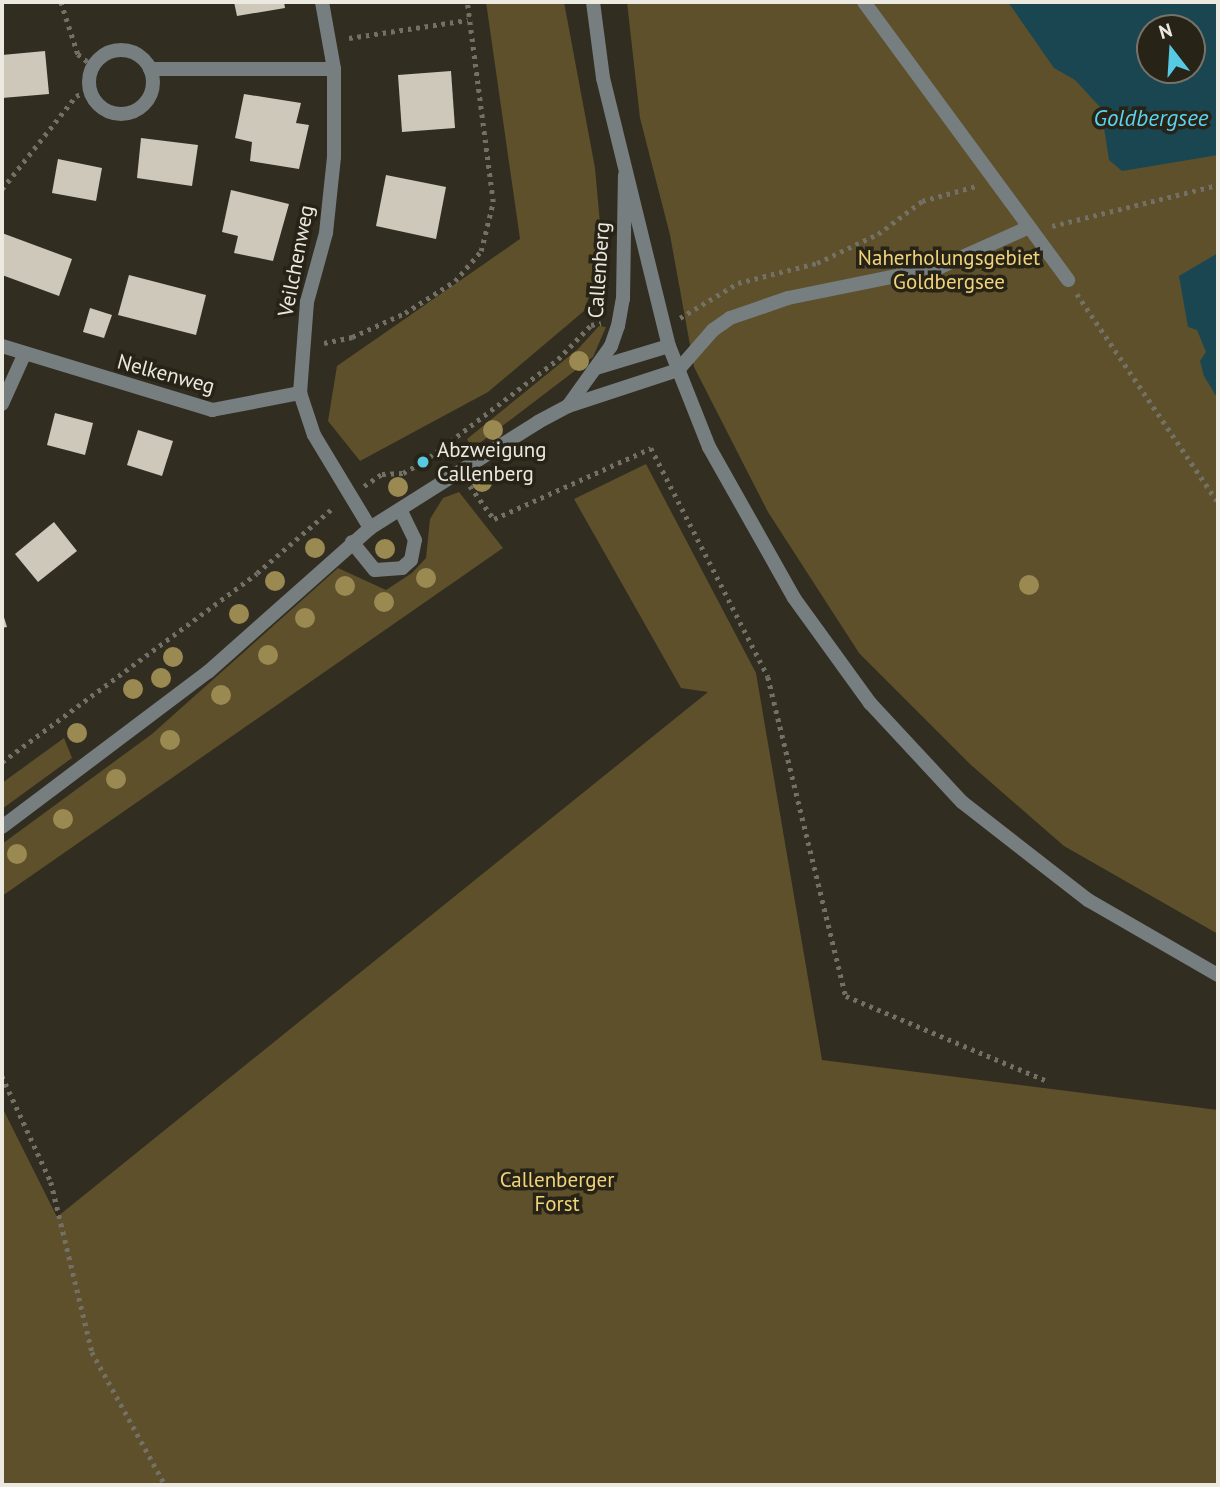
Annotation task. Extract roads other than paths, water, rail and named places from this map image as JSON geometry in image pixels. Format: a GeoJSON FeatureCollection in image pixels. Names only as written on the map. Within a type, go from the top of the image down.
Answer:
{"type":"FeatureCollection","features":[{"type":"Feature","properties":{"kind":"street","name":"Veilchenweg"},"geometry":{"type":"LineString","coordinates":[[322,2],[334,69],[334,157],[326,233],[307,302],[299,393],[314,435],[370,528]]}},
{"type":"Feature","properties":{"kind":"street"},"geometry":{"type":"LineString","coordinates":[[593,2],[603,78],[669,346],[709,447],[788,589],[842,666],[913,754],[1016,849],[1088,900],[1218,975]]}},
{"type":"Feature","properties":{"kind":"street"},"geometry":{"type":"LineString","coordinates":[[864,2],[990,179],[1068,280]]}},
{"type":"Feature","properties":{"kind":"street"},"geometry":{"type":"LineString","coordinates":[[150,69],[153,86],[149,98],[129,113],[105,110],[90,90],[93,66],[113,51],[125,50],[137,55],[150,69],[334,69]]}},
{"type":"Feature","properties":{"kind":"street","name":"Callenberg"},"geometry":{"type":"LineString","coordinates":[[568,406],[596,369],[618,326],[623,299],[625,173]]}},
{"type":"Feature","properties":{"kind":"street"},"geometry":{"type":"LineString","coordinates":[[2,827],[208,672],[370,528],[568,406],[678,370],[713,330],[730,318],[788,298],[940,267],[1027,228]]}},
{"type":"Feature","properties":{"kind":"street","name":"Nelkenweg"},"geometry":{"type":"LineString","coordinates":[[2,346],[24,355],[212,410],[299,393]]}},
{"type":"Feature","properties":{"kind":"street"},"geometry":{"type":"LineString","coordinates":[[596,369],[669,346]]}},
{"type":"Feature","properties":{"kind":"street"},"geometry":{"type":"LineString","coordinates":[[2,404],[24,355]]}},
{"type":"Feature","properties":{"kind":"street"},"geometry":{"type":"LineString","coordinates":[[352,542],[375,570],[401,568],[411,560],[415,540],[400,509]]}},
{"type":"Feature","properties":{"kind":"water","name":"Goldbergsee"},"geometry":{"type":"Polygon","coordinates":[[[1008,2],[1218,2],[1218,155],[1122,171],[1109,160],[1101,108],[1075,80],[1054,68],[1008,2]]]}},
{"type":"Feature","properties":{"kind":"water"},"geometry":{"type":"Polygon","coordinates":[[[1218,253],[1218,399],[1204,376],[1200,361],[1206,352],[1197,330],[1188,327],[1179,276],[1218,253]]]}},
{"type":"Feature","properties":{"kind":"place","name":"Abzweigung Callenberg"},"geometry":{"type":"Point","coordinates":[423,462]}},
{"type":"Feature","properties":{"kind":"park label","name":"Naherholungsgebiet Goldbergsee"},"geometry":{"type":"Point","coordinates":[949,270]}},
{"type":"Feature","properties":{"kind":"park label","name":"Callenberger Forst"},"geometry":{"type":"Point","coordinates":[557,1192]}}]}
